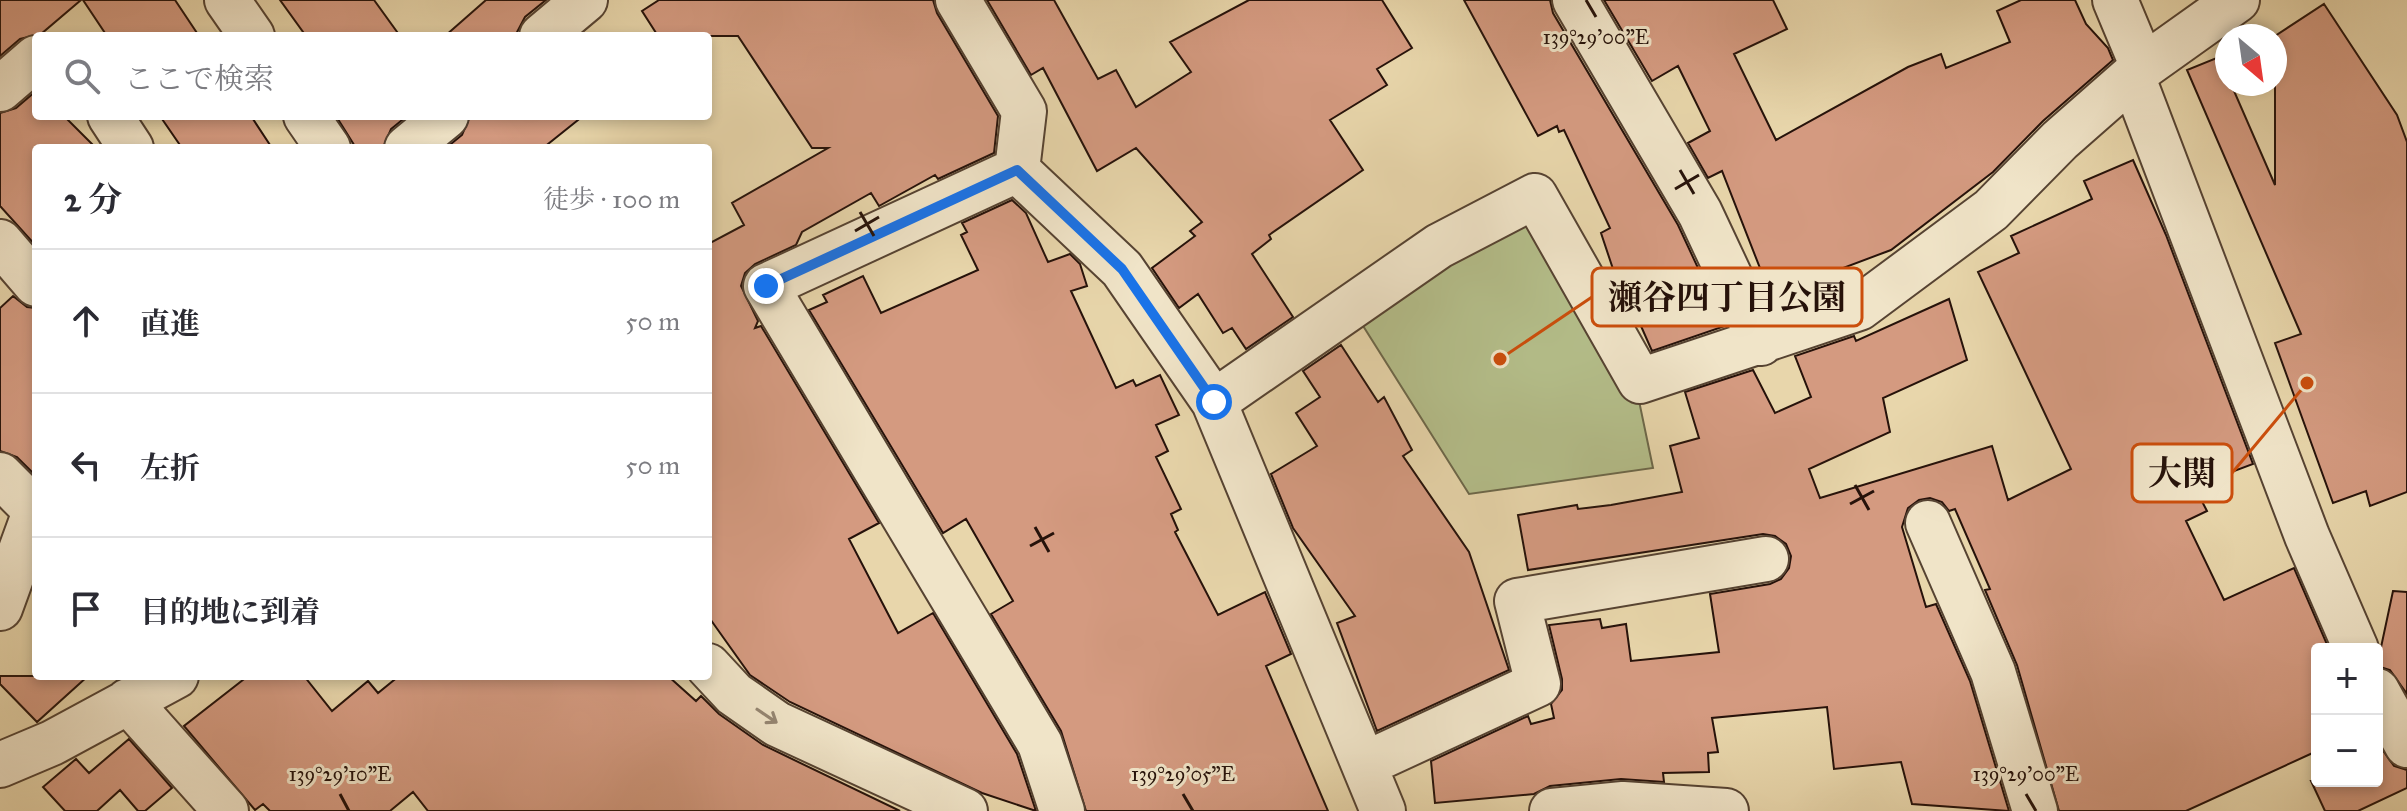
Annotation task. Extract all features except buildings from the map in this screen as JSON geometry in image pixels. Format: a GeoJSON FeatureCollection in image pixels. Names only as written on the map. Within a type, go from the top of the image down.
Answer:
{"type":"FeatureCollection","features":[{"type":"Feature","properties":{"kind":"street"},"geometry":{"type":"LineString","coordinates":[[227,0],[249,32]]}},
{"type":"Feature","properties":{"kind":"street"},"geometry":{"type":"LineString","coordinates":[[547,32],[585,0]]}},
{"type":"Feature","properties":{"kind":"street"},"geometry":{"type":"LineString","coordinates":[[958,0],[1024,111],[1017,170]]}},
{"type":"Feature","properties":{"kind":"street"},"geometry":{"type":"LineString","coordinates":[[1575,0],[1700,213],[1761,343]]}},
{"type":"Feature","properties":{"kind":"street"},"geometry":{"type":"LineString","coordinates":[[2115,0],[2138,73],[2307,536],[2353,643]]}},
{"type":"Feature","properties":{"kind":"street"},"geometry":{"type":"LineString","coordinates":[[1214,402],[1439,246],[1535,196],[1640,381],[1859,308],[1991,210],[2060,140],[2138,73],[2237,0]]}},
{"type":"Feature","properties":{"kind":"street"},"geometry":{"type":"LineString","coordinates":[[0,89],[32,61]]}},
{"type":"Feature","properties":{"kind":"street"},"geometry":{"type":"LineString","coordinates":[[113,120],[128,144]]}},
{"type":"Feature","properties":{"kind":"street"},"geometry":{"type":"LineString","coordinates":[[309,120],[325,144]]}},
{"type":"Feature","properties":{"kind":"street"},"geometry":{"type":"LineString","coordinates":[[412,144],[441,120]]}},
{"type":"Feature","properties":{"kind":"street"},"geometry":{"type":"LineString","coordinates":[[1017,170],[1122,269],[1214,402],[1383,811]]}},
{"type":"Feature","properties":{"kind":"street"},"geometry":{"type":"LineString","coordinates":[[1017,170],[766,286],[1040,744],[1062,811]]}},
{"type":"Feature","properties":{"kind":"street"},"geometry":{"type":"LineString","coordinates":[[0,242],[32,279]]}},
{"type":"Feature","properties":{"kind":"street"},"geometry":{"type":"LineString","coordinates":[[0,475],[32,506]]}},
{"type":"Feature","properties":{"kind":"street"},"geometry":{"type":"LineString","coordinates":[[0,608],[32,521]]}},
{"type":"Feature","properties":{"kind":"street"},"geometry":{"type":"LineString","coordinates":[[1928,523],[1993,672],[2035,811]]}},
{"type":"Feature","properties":{"kind":"street"},"geometry":{"type":"LineString","coordinates":[[1365,764],[1538,684],[1517,601],[1766,559]]}},
{"type":"Feature","properties":{"kind":"street"},"geometry":{"type":"LineString","coordinates":[[712,670],[734,694],[777,724],[965,811]]}},
{"type":"Feature","properties":{"kind":"street"},"geometry":{"type":"LineString","coordinates":[[0,765],[52,743],[168,680]]}},
{"type":"Feature","properties":{"kind":"street"},"geometry":{"type":"LineString","coordinates":[[128,701],[226,811]]}},
{"type":"Feature","properties":{"kind":"street"},"geometry":{"type":"LineString","coordinates":[[2383,702],[2407,745]]}},
{"type":"Feature","properties":{"kind":"street"},"geometry":{"type":"LineString","coordinates":[[1552,811],[1623,804],[1726,811]]}},
{"type":"Feature","properties":{"kind":"green space"},"geometry":{"type":"Polygon","coordinates":[[[1534,211],[1638,396],[1653,468],[1469,494],[1360,321],[1534,211]]]}},
{"type":"Feature","properties":{"kind":"place","name":"瀬谷四丁目公園"},"geometry":{"type":"Point","coordinates":[1500,359]}},
{"type":"Feature","properties":{"kind":"place","name":"大関"},"geometry":{"type":"Point","coordinates":[2307,383]}},
{"type":"Feature","properties":{"kind":"route"},"geometry":{"type":"LineString","coordinates":[[766,286],[1017,170],[1122,269],[1214,402]]}}]}
